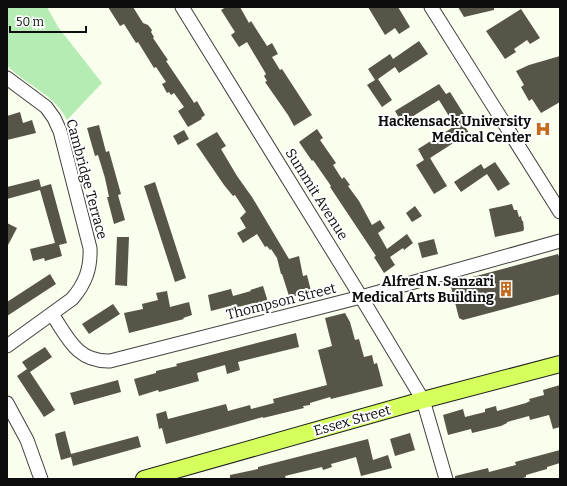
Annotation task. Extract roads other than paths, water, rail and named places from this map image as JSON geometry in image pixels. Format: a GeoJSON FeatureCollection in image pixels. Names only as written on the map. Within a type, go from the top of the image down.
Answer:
{"type":"FeatureCollection","features":[{"type":"Feature","properties":{"kind":"main road","name":"Essex Street"},"geometry":{"type":"LineString","coordinates":[[144,479],[166,476],[423,400],[560,364]]}},
{"type":"Feature","properties":{"kind":"street","name":"Summit Avenue"},"geometry":{"type":"LineString","coordinates":[[182,7],[361,296],[423,400],[446,479]]}},
{"type":"Feature","properties":{"kind":"street"},"geometry":{"type":"LineString","coordinates":[[431,7],[560,212]]}},
{"type":"Feature","properties":{"kind":"street","name":"Cambridge Terrace"},"geometry":{"type":"LineString","coordinates":[[7,78],[46,107],[54,118],[60,131],[90,248],[89,267],[86,278],[80,290],[72,299],[7,346]]}},
{"type":"Feature","properties":{"kind":"street","name":"Thompson Street"},"geometry":{"type":"LineString","coordinates":[[52,314],[74,347],[82,354],[92,359],[110,361],[361,296],[560,241]]}},
{"type":"Feature","properties":{"kind":"street"},"geometry":{"type":"LineString","coordinates":[[7,403],[16,416],[27,440],[41,479]]}},
{"type":"Feature","properties":{"kind":"place","name":"Hackensack University Medical Center"},"geometry":{"type":"Point","coordinates":[543,129]}},
{"type":"Feature","properties":{"kind":"place","name":"Alfred N. Sanzari Medical Arts Building"},"geometry":{"type":"Point","coordinates":[506,289]}}]}
